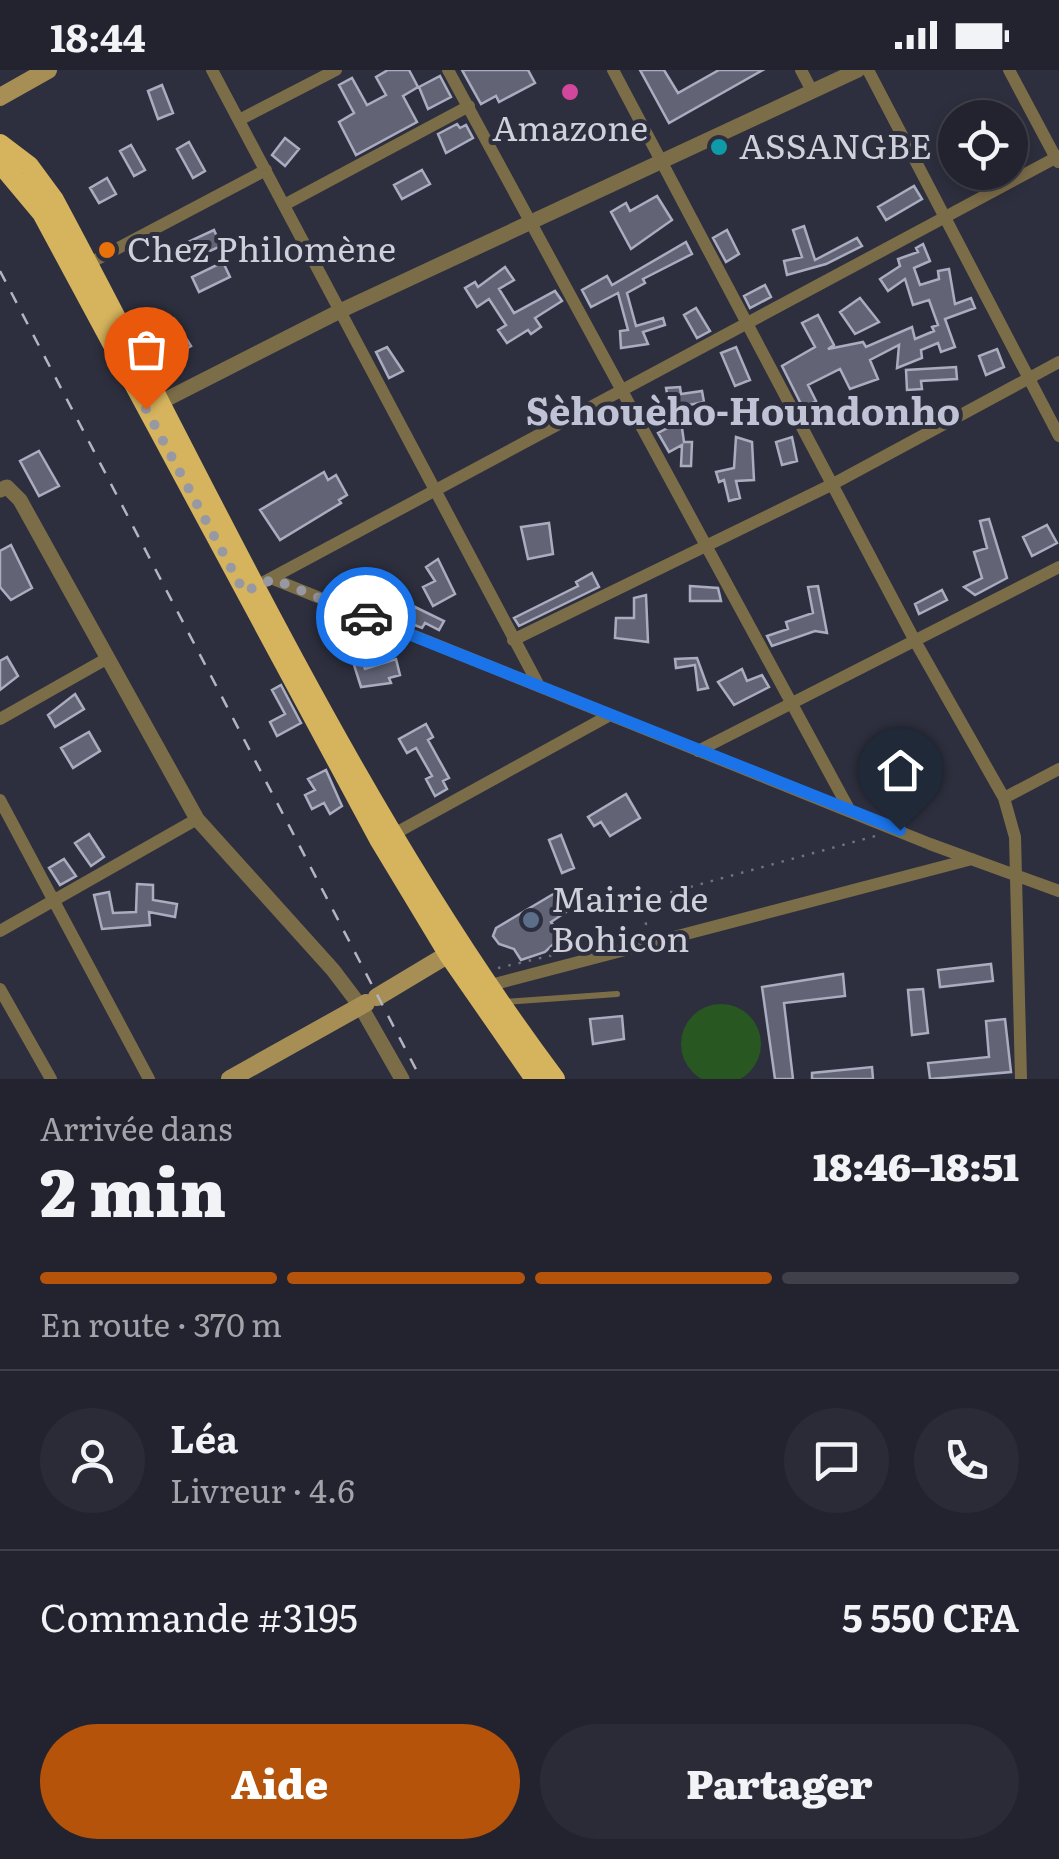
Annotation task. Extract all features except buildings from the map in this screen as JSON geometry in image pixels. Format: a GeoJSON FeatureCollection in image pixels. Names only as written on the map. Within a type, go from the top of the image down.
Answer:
{"type":"FeatureCollection","features":[{"type":"Feature","properties":{"kind":"highway"},"geometry":{"type":"LineString","coordinates":[[0,144],[42,181],[88,264],[154,405]]}},
{"type":"Feature","properties":{"kind":"highway"},"geometry":{"type":"LineString","coordinates":[[0,163],[42,213],[258,586],[327,731],[535,1079]]}},
{"type":"Feature","properties":{"kind":"highway"},"geometry":{"type":"LineString","coordinates":[[327,731],[394,834],[409,873]]}},
{"type":"Feature","properties":{"kind":"highway"},"geometry":{"type":"LineString","coordinates":[[456,951],[482,979],[555,1079]]}},
{"type":"Feature","properties":{"kind":"main road"},"geometry":{"type":"LineString","coordinates":[[0,97],[48,70]]}},
{"type":"Feature","properties":{"kind":"main road"},"geometry":{"type":"LineString","coordinates":[[230,1079],[456,951]]}},
{"type":"Feature","properties":{"kind":"street"},"geometry":{"type":"LineString","coordinates":[[212,70],[537,682]]}},
{"type":"Feature","properties":{"kind":"street"},"geometry":{"type":"LineString","coordinates":[[240,120],[336,70]]}},
{"type":"Feature","properties":{"kind":"street"},"geometry":{"type":"LineString","coordinates":[[448,70],[850,811]]}},
{"type":"Feature","properties":{"kind":"street"},"geometry":{"type":"LineString","coordinates":[[612,70],[915,641],[1004,798],[1015,837],[1021,1079]]}},
{"type":"Feature","properties":{"kind":"street"},"geometry":{"type":"LineString","coordinates":[[801,70],[812,92]]}},
{"type":"Feature","properties":{"kind":"street"},"geometry":{"type":"LineString","coordinates":[[154,405],[340,312],[534,225],[858,70]]}},
{"type":"Feature","properties":{"kind":"street"},"geometry":{"type":"LineString","coordinates":[[868,70],[1059,436]]}},
{"type":"Feature","properties":{"kind":"street"},"geometry":{"type":"LineString","coordinates":[[258,586],[1058,159],[1009,70]]}},
{"type":"Feature","properties":{"kind":"street"},"geometry":{"type":"LineString","coordinates":[[284,205],[469,106]]}},
{"type":"Feature","properties":{"kind":"street"},"geometry":{"type":"LineString","coordinates":[[88,264],[266,170]]}},
{"type":"Feature","properties":{"kind":"street"},"geometry":{"type":"LineString","coordinates":[[513,640],[707,542],[833,484],[1059,362]]}},
{"type":"Feature","properties":{"kind":"street"},"geometry":{"type":"LineString","coordinates":[[0,490],[16,492],[197,819],[368,1002],[402,1079]]}},
{"type":"Feature","properties":{"kind":"street"},"geometry":{"type":"LineString","coordinates":[[698,751],[1059,567]]}},
{"type":"Feature","properties":{"kind":"street"},"geometry":{"type":"LineString","coordinates":[[258,586],[537,682],[698,751],[1059,891]]}},
{"type":"Feature","properties":{"kind":"street"},"geometry":{"type":"LineString","coordinates":[[0,719],[106,659]]}},
{"type":"Feature","properties":{"kind":"street"},"geometry":{"type":"LineString","coordinates":[[394,834],[610,715]]}},
{"type":"Feature","properties":{"kind":"street"},"geometry":{"type":"LineString","coordinates":[[1004,798],[1059,768]]}},
{"type":"Feature","properties":{"kind":"street"},"geometry":{"type":"LineString","coordinates":[[0,800],[150,1079]]}},
{"type":"Feature","properties":{"kind":"street"},"geometry":{"type":"LineString","coordinates":[[0,931],[197,819]]}},
{"type":"Feature","properties":{"kind":"street"},"geometry":{"type":"LineString","coordinates":[[482,979],[974,858]]}},
{"type":"Feature","properties":{"kind":"street"},"geometry":{"type":"LineString","coordinates":[[0,989],[51,1079]]}},
{"type":"Feature","properties":{"kind":"lane"},"geometry":{"type":"LineString","coordinates":[[499,1003],[616,994]]}},
{"type":"Feature","properties":{"kind":"path"},"geometry":{"type":"LineString","coordinates":[[624,938],[644,930],[640,911],[650,898],[823,847],[900,830]]}},
{"type":"Feature","properties":{"kind":"path"},"geometry":{"type":"LineString","coordinates":[[482,979],[585,948]]}},
{"type":"Feature","properties":{"kind":"green space"},"geometry":{"type":"Polygon","coordinates":[[[713,1005],[729,1005],[743,1011],[760,1036],[758,1059],[740,1079],[702,1079],[688,1066],[682,1052],[682,1036],[688,1022],[713,1005]]]}},
{"type":"Feature","properties":{"kind":"railway"},"geometry":{"type":"LineString","coordinates":[[0,271],[421,1079]]}},
{"type":"Feature","properties":{"kind":"way so far"},"geometry":{"type":"LineString","coordinates":[[146,409],[244,592],[273,579],[366,617]]}},
{"type":"Feature","properties":{"kind":"place","name":"Amazone"},"geometry":{"type":"Point","coordinates":[570,92]}},
{"type":"Feature","properties":{"kind":"place","name":"ASSANGBE"},"geometry":{"type":"Point","coordinates":[719,147]}},
{"type":"Feature","properties":{"kind":"place","name":"Chez Philomène"},"geometry":{"type":"Point","coordinates":[107,250]}},
{"type":"Feature","properties":{"kind":"place","name":"Mairie de Bohicon"},"geometry":{"type":"Point","coordinates":[531,920]}},
{"type":"Feature","properties":{"kind":"district","name":"Sèhouèho-Houndonho"},"geometry":{"type":"Point","coordinates":[743,412]}},
{"type":"Feature","properties":{"kind":"route"},"geometry":{"type":"LineString","coordinates":[[366,617],[900,830]]}}]}
